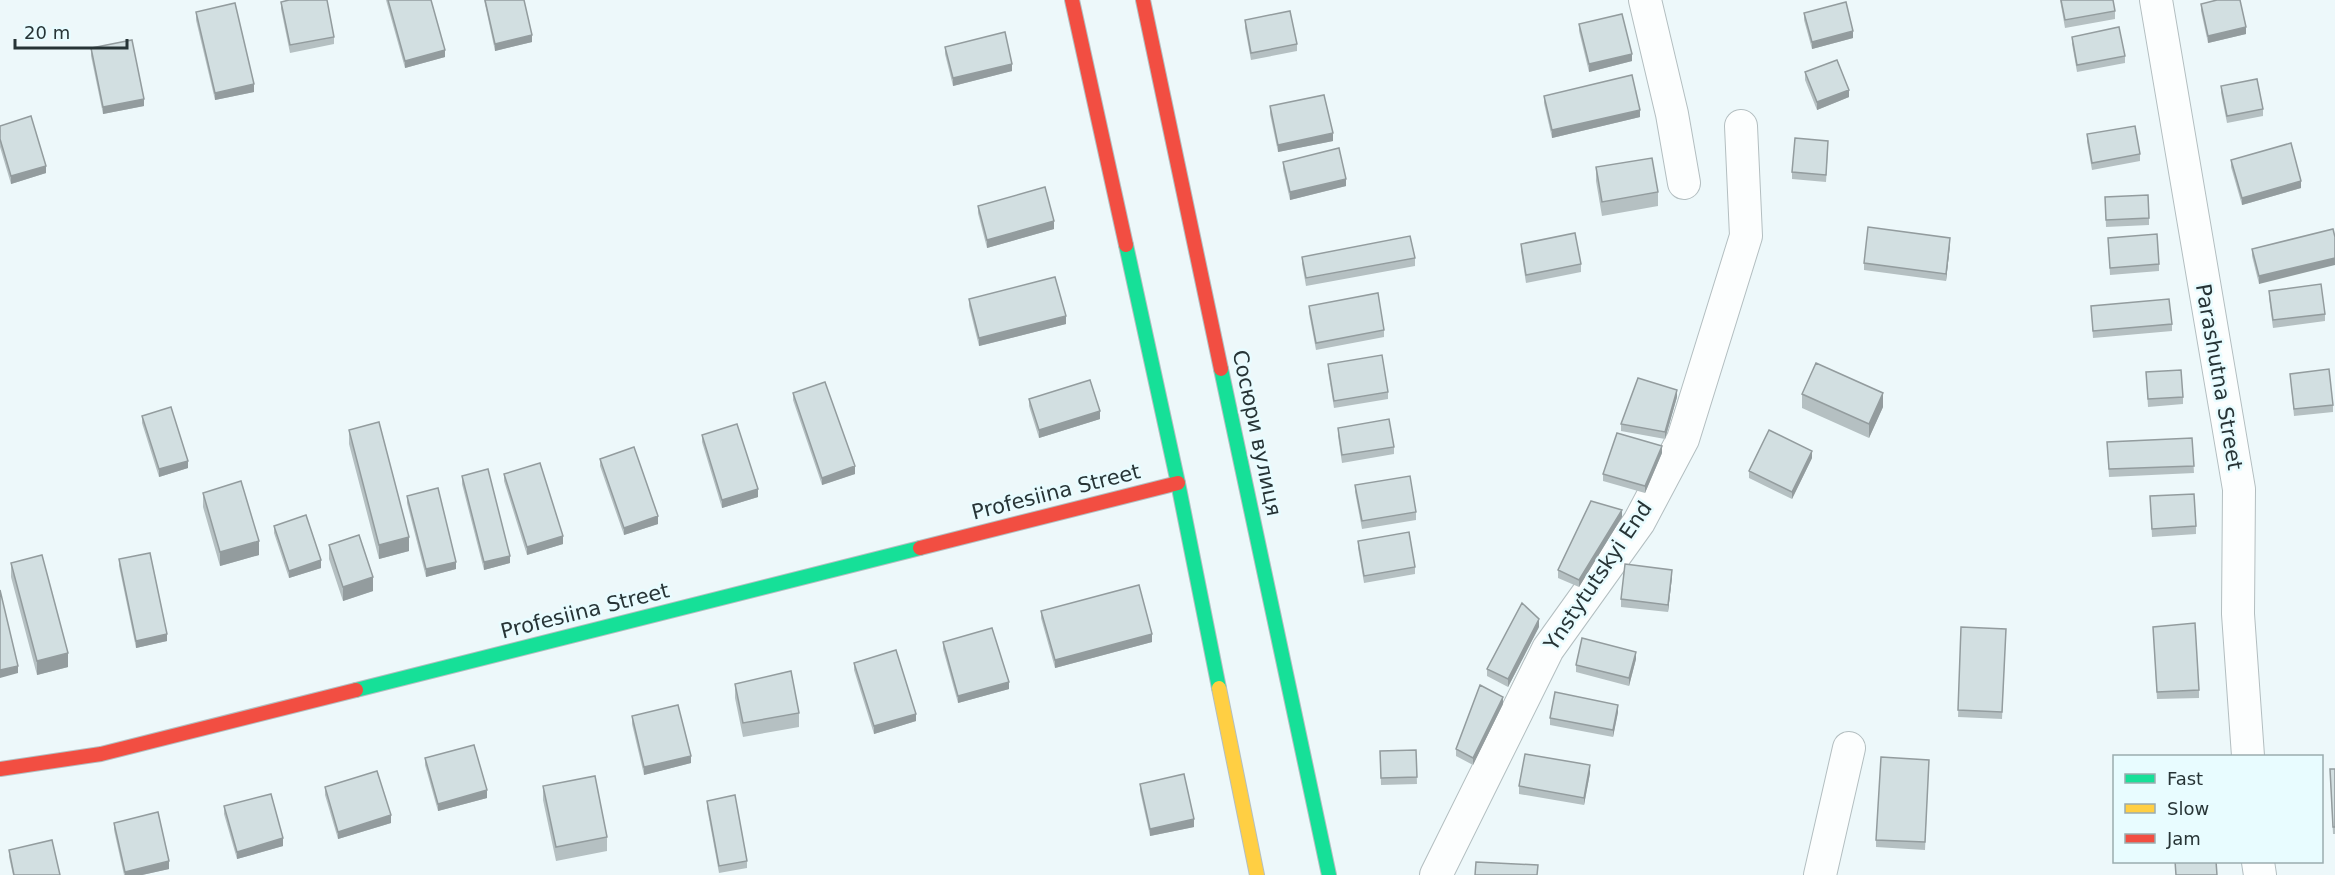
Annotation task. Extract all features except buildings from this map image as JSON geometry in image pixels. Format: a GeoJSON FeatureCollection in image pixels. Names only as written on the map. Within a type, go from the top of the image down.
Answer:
{"type":"FeatureCollection","features":[{"type":"Feature","properties":{"kind":"street"},"geometry":{"type":"LineString","coordinates":[[1072,0],[1178,483],[1257,875]]}},
{"type":"Feature","properties":{"kind":"street","name":"Сосюри вулиця"},"geometry":{"type":"LineString","coordinates":[[1143,0],[1329,875]]}},
{"type":"Feature","properties":{"kind":"street"},"geometry":{"type":"LineString","coordinates":[[1645,0],[1672,114],[1684,183]]}},
{"type":"Feature","properties":{"kind":"street","name":"Parashutna Street"},"geometry":{"type":"LineString","coordinates":[[2156,0],[2238,489],[2238,614],[2248,755]]}},
{"type":"Feature","properties":{"kind":"street","name":"Ynstytutskyi End"},"geometry":{"type":"LineString","coordinates":[[1436,875],[1548,649],[1639,522],[1683,439],[1746,236],[1741,126]]}},
{"type":"Feature","properties":{"kind":"street","name":"Profesiina Street"},"geometry":{"type":"LineString","coordinates":[[0,769],[102,754],[1178,483]]}},
{"type":"Feature","properties":{"kind":"street"},"geometry":{"type":"LineString","coordinates":[[1820,875],[1849,748]]}},
{"type":"Feature","properties":{"kind":"traffic: fast"},"geometry":{"type":"LineString","coordinates":[[1126,245],[1178,483],[1219,688]]}},
{"type":"Feature","properties":{"kind":"traffic: fast"},"geometry":{"type":"LineString","coordinates":[[1221,369],[1329,875]]}},
{"type":"Feature","properties":{"kind":"traffic: fast"},"geometry":{"type":"LineString","coordinates":[[356,690],[920,548]]}},
{"type":"Feature","properties":{"kind":"traffic: slow"},"geometry":{"type":"LineString","coordinates":[[1219,688],[1257,875]]}},
{"type":"Feature","properties":{"kind":"traffic: jam"},"geometry":{"type":"LineString","coordinates":[[1072,0],[1126,245]]}},
{"type":"Feature","properties":{"kind":"traffic: jam"},"geometry":{"type":"LineString","coordinates":[[1143,0],[1221,369]]}},
{"type":"Feature","properties":{"kind":"traffic: jam"},"geometry":{"type":"LineString","coordinates":[[920,548],[1178,483]]}},
{"type":"Feature","properties":{"kind":"traffic: jam"},"geometry":{"type":"LineString","coordinates":[[0,769],[101,754],[356,690]]}}]}
